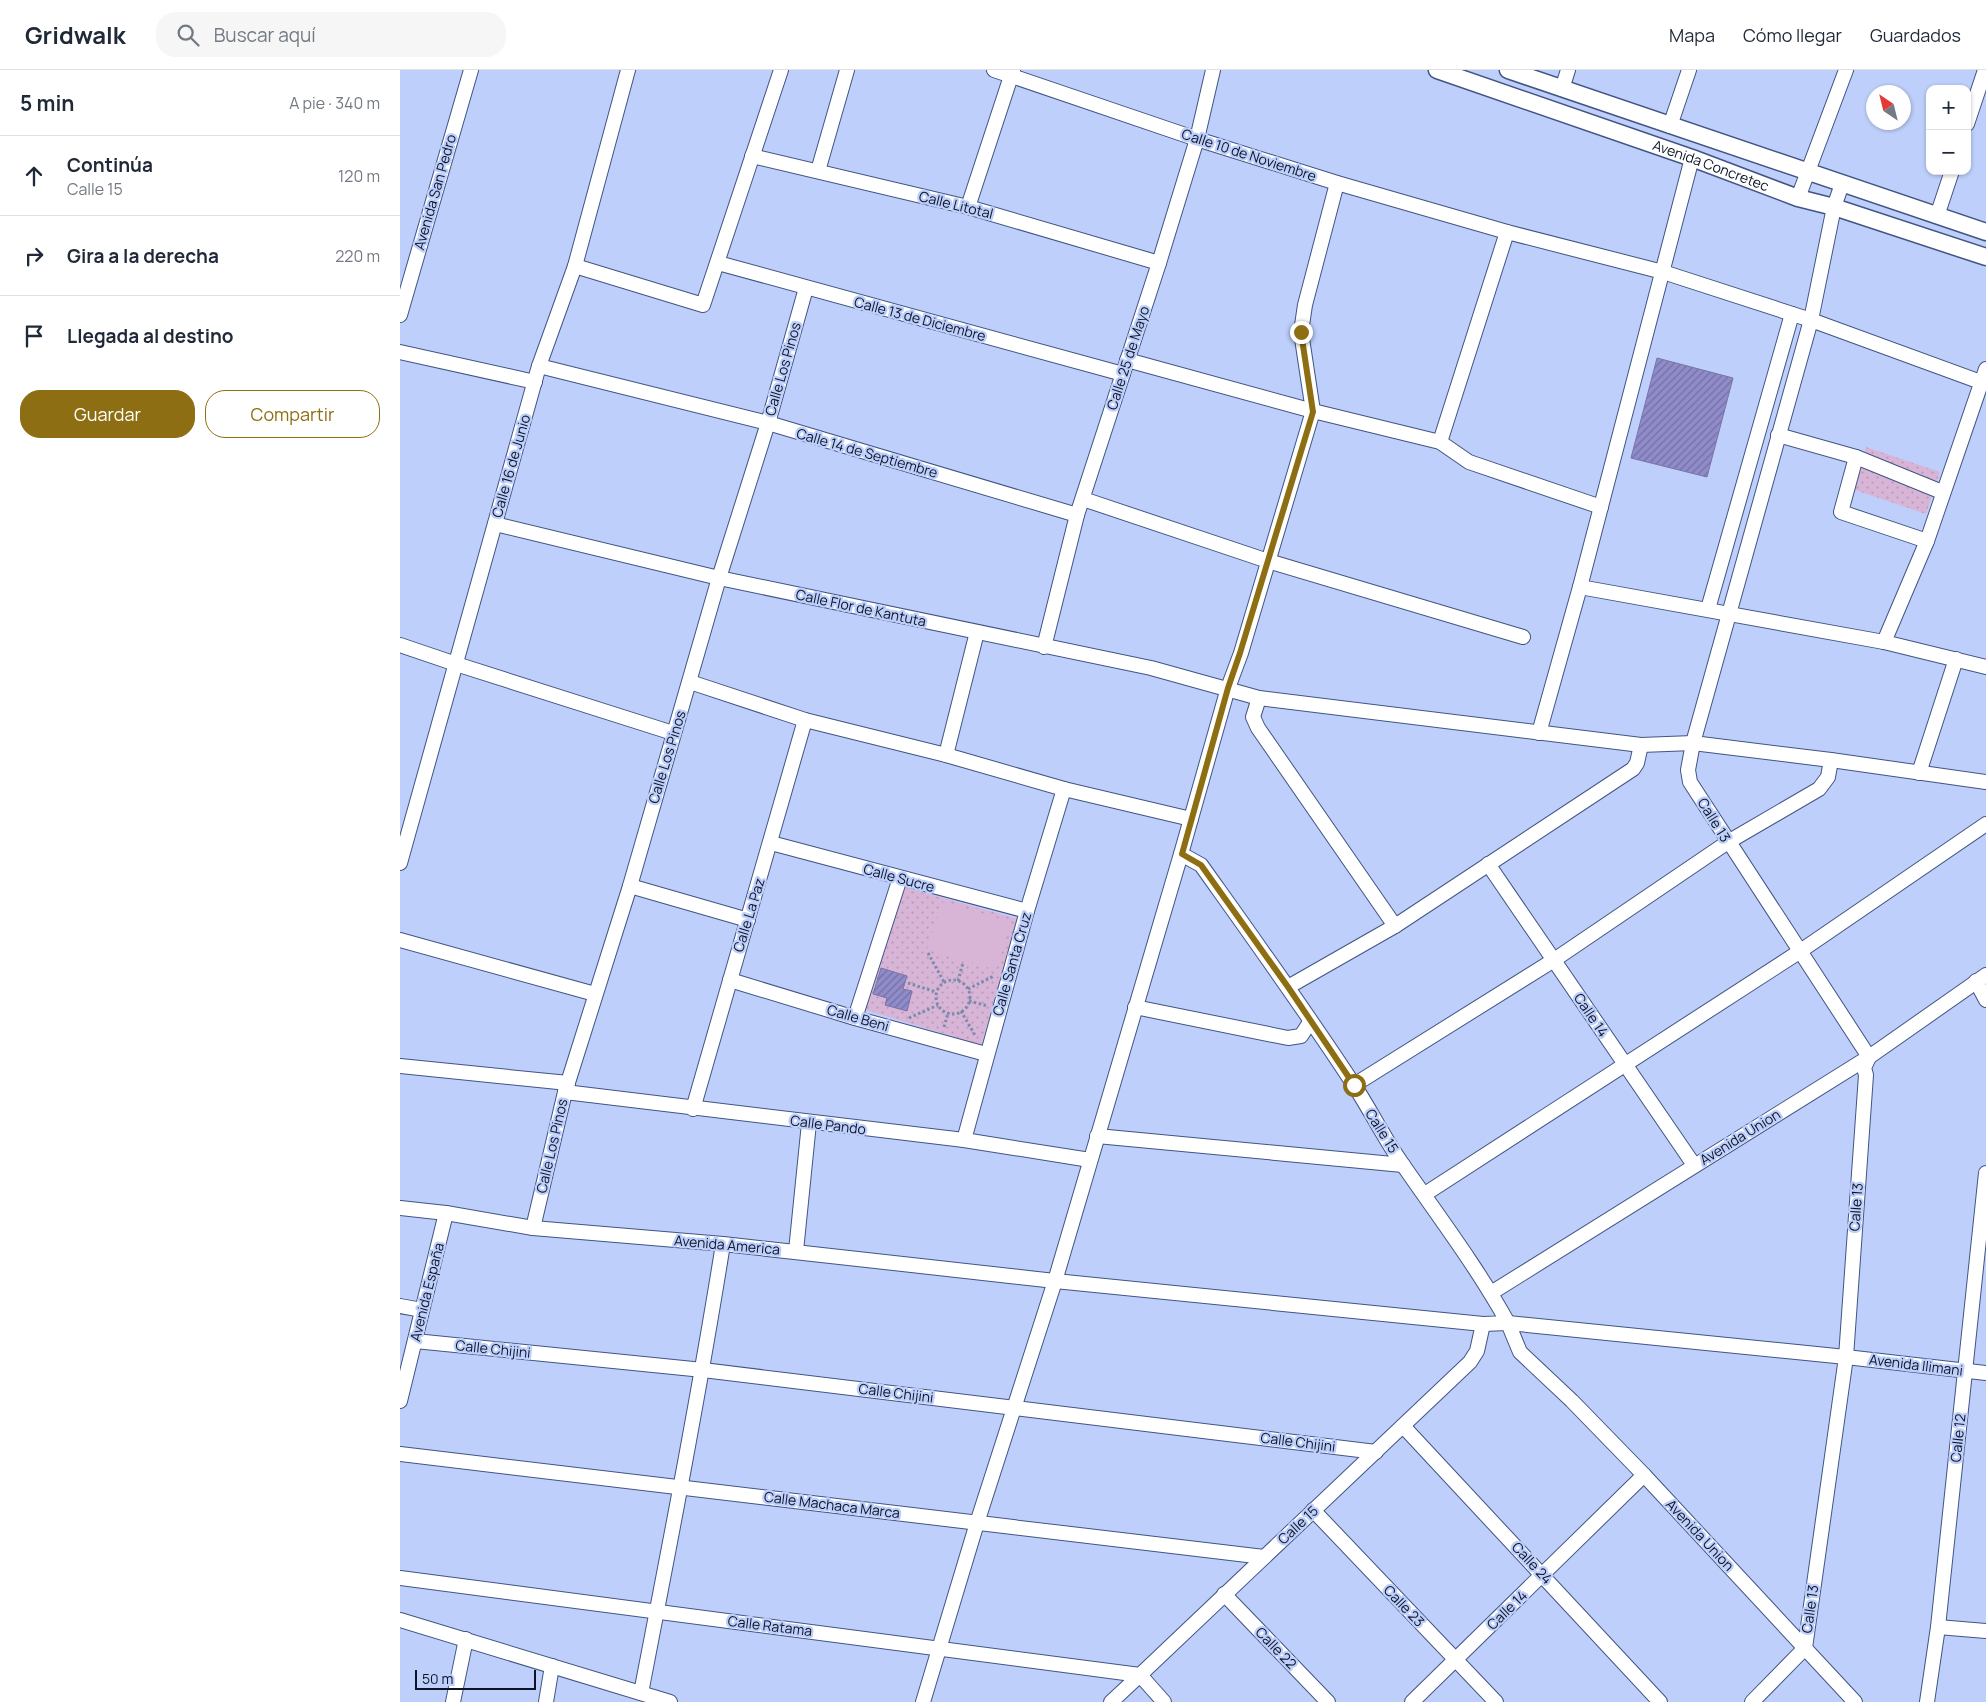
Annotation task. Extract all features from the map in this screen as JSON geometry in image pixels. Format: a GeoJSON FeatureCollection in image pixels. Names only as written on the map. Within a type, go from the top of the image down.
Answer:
{"type":"FeatureCollection","features":[{"type":"Feature","properties":{"kind":"street","name":"Avenida San Pedro"},"geometry":{"type":"LineString","coordinates":[[400,315],[471,70]]}},
{"type":"Feature","properties":{"kind":"street","name":"Calle 16 de Junio"},"geometry":{"type":"LineString","coordinates":[[400,863],[539,366],[575,266],[628,70]]}},
{"type":"Feature","properties":{"kind":"street"},"geometry":{"type":"LineString","coordinates":[[575,266],[703,306],[781,70]]}},
{"type":"Feature","properties":{"kind":"street"},"geometry":{"type":"LineString","coordinates":[[818,171],[847,70]]}},
{"type":"Feature","properties":{"kind":"street","name":"Calle 10 de Noviembre"},"geometry":{"type":"LineString","coordinates":[[994,70],[1012,73],[1197,139],[1337,183],[1507,232],[1663,272],[1985,379]]}},
{"type":"Feature","properties":{"kind":"street","name":"Calle 25 de Mayo"},"geometry":{"type":"LineString","coordinates":[[1044,647],[1077,515],[1197,139],[1213,70]]}},
{"type":"Feature","properties":{"kind":"street","name":"Avenida Concretec"},"geometry":{"type":"LineString","coordinates":[[1436,70],[1692,158],[1798,198],[1834,207],[1986,257]]}},
{"type":"Feature","properties":{"kind":"street","name":"Avenida Concretec"},"geometry":{"type":"LineString","coordinates":[[1508,70],[1986,232]]}},
{"type":"Feature","properties":{"kind":"street"},"geometry":{"type":"LineString","coordinates":[[1562,89],[1568,70]]}},
{"type":"Feature","properties":{"kind":"street"},"geometry":{"type":"LineString","coordinates":[[1670,126],[1689,70]]}},
{"type":"Feature","properties":{"kind":"street"},"geometry":{"type":"LineString","coordinates":[[1798,198],[1846,70]]}},
{"type":"Feature","properties":{"kind":"street"},"geometry":{"type":"LineString","coordinates":[[1971,112],[1985,70]]}},
{"type":"Feature","properties":{"kind":"street"},"geometry":{"type":"LineString","coordinates":[[968,207],[1012,73]]}},
{"type":"Feature","properties":{"kind":"street","name":"Calle Litotal"},"geometry":{"type":"LineString","coordinates":[[752,156],[968,207],[1159,263]]}},
{"type":"Feature","properties":{"kind":"street"},"geometry":{"type":"LineString","coordinates":[[1539,733],[1580,587],[1692,158]]}},
{"type":"Feature","properties":{"kind":"street"},"geometry":{"type":"LineString","coordinates":[[1937,216],[1951,175]]}},
{"type":"Feature","properties":{"kind":"street"},"geometry":{"type":"LineString","coordinates":[[923,1702],[977,1522],[1055,1281],[1182,854],[1228,688],[1313,412],[1301,332],[1305,305],[1337,183]]}},
{"type":"Feature","properties":{"kind":"street","name":"Calle 13"},"geometry":{"type":"LineString","coordinates":[[1752,1702],[1805,1648],[1846,1357],[1866,1075],[1864,1068],[1869,1057],[1690,782],[1688,770],[1693,743],[1728,612],[1811,320],[1834,207],[1842,184]]}},
{"type":"Feature","properties":{"kind":"street"},"geometry":{"type":"LineString","coordinates":[[1440,442],[1507,232]]}},
{"type":"Feature","properties":{"kind":"street","name":"Calle 13 de Diciembre"},"geometry":{"type":"LineString","coordinates":[[718,262],[806,288],[1123,374]]}},
{"type":"Feature","properties":{"kind":"street","name":"Calle Los Pinos"},"geometry":{"type":"LineString","coordinates":[[533,1228],[566,1088],[630,886],[673,733],[768,423],[806,288]]}},
{"type":"Feature","properties":{"kind":"street"},"geometry":{"type":"LineString","coordinates":[[1708,609],[1792,314]]}},
{"type":"Feature","properties":{"kind":"street"},"geometry":{"type":"LineString","coordinates":[[400,352],[535,382]]}},
{"type":"Feature","properties":{"kind":"street"},"geometry":{"type":"LineString","coordinates":[[1127,360],[1313,412],[1440,442],[1469,462],[1601,507]]}},
{"type":"Feature","properties":{"kind":"street","name":"Calle 14 de Septiembre"},"geometry":{"type":"LineString","coordinates":[[539,366],[768,423],[1077,515]]}},
{"type":"Feature","properties":{"kind":"street"},"geometry":{"type":"LineString","coordinates":[[1884,642],[1927,541],[1942,492],[1985,379]]}},
{"type":"Feature","properties":{"kind":"street"},"geometry":{"type":"LineString","coordinates":[[1778,435],[1856,458],[1942,492]]}},
{"type":"Feature","properties":{"kind":"street"},"geometry":{"type":"LineString","coordinates":[[1856,458],[1841,512],[1927,541]]}},
{"type":"Feature","properties":{"kind":"street"},"geometry":{"type":"LineString","coordinates":[[1082,499],[1268,561],[1523,637]]}},
{"type":"Feature","properties":{"kind":"street","name":"Calle Flor de Kantuta"},"geometry":{"type":"LineString","coordinates":[[495,524],[719,578],[1151,668],[1259,698],[1641,745],[1693,743],[1986,782]]}},
{"type":"Feature","properties":{"kind":"street"},"geometry":{"type":"LineString","coordinates":[[1580,587],[1728,612],[1884,642],[1986,667]]}},
{"type":"Feature","properties":{"kind":"street"},"geometry":{"type":"LineString","coordinates":[[946,755],[977,632]]}},
{"type":"Feature","properties":{"kind":"street"},"geometry":{"type":"LineString","coordinates":[[400,645],[673,733]]}},
{"type":"Feature","properties":{"kind":"street"},"geometry":{"type":"LineString","coordinates":[[1918,773],[1956,659]]}},
{"type":"Feature","properties":{"kind":"street"},"geometry":{"type":"LineString","coordinates":[[690,682],[806,720],[946,755],[1064,789],[1191,819]]}},
{"type":"Feature","properties":{"kind":"street"},"geometry":{"type":"LineString","coordinates":[[1259,698],[1253,717],[1258,728],[1395,926]]}},
{"type":"Feature","properties":{"kind":"street","name":"Calle La Paz"},"geometry":{"type":"LineString","coordinates":[[693,1109],[806,720]]}},
{"type":"Feature","properties":{"kind":"street"},"geometry":{"type":"LineString","coordinates":[[1288,987],[1395,926],[1633,769],[1637,763],[1641,745]]}},
{"type":"Feature","properties":{"kind":"street"},"geometry":{"type":"LineString","coordinates":[[1354,1085],[1554,960],[1728,842],[1818,789],[1828,777],[1831,760]]}},
{"type":"Feature","properties":{"kind":"street","name":"Calle Santa Cruz"},"geometry":{"type":"LineString","coordinates":[[964,1140],[986,1054],[1064,789]]}},
{"type":"Feature","properties":{"kind":"street"},"geometry":{"type":"LineString","coordinates":[[1425,1194],[1799,952],[1986,824]]}},
{"type":"Feature","properties":{"kind":"street","name":"Calle Sucre"},"geometry":{"type":"LineString","coordinates":[[771,843],[1027,911]]}},
{"type":"Feature","properties":{"kind":"street","name":"Calle 15"},"geometry":{"type":"LineString","coordinates":[[1182,854],[1201,865],[1288,987],[1354,1085],[1403,1165],[1425,1194],[1491,1293],[1508,1322]]}},
{"type":"Feature","properties":{"kind":"street","name":"Calle 14"},"geometry":{"type":"LineString","coordinates":[[1488,864],[1694,1165]]}},
{"type":"Feature","properties":{"kind":"street"},"geometry":{"type":"LineString","coordinates":[[855,1018],[900,878]]}},
{"type":"Feature","properties":{"kind":"street"},"geometry":{"type":"LineString","coordinates":[[630,886],[748,920]]}},
{"type":"Feature","properties":{"kind":"street"},"geometry":{"type":"LineString","coordinates":[[400,940],[595,994]]}},
{"type":"Feature","properties":{"kind":"street"},"geometry":{"type":"LineString","coordinates":[[1981,978],[1986,1000]]}},
{"type":"Feature","properties":{"kind":"street","name":"Avenida Union"},"geometry":{"type":"LineString","coordinates":[[1491,1293],[1869,1057],[1981,978]]}},
{"type":"Feature","properties":{"kind":"street","name":"Calle Beni"},"geometry":{"type":"LineString","coordinates":[[730,980],[855,1018],[986,1054]]}},
{"type":"Feature","properties":{"kind":"street"},"geometry":{"type":"LineString","coordinates":[[1135,1007],[1288,1038],[1301,1036],[1310,1022]]}},
{"type":"Feature","properties":{"kind":"street","name":"Calle Pando"},"geometry":{"type":"LineString","coordinates":[[400,1066],[566,1088],[693,1109],[964,1140],[1090,1160]]}},
{"type":"Feature","properties":{"kind":"street"},"geometry":{"type":"LineString","coordinates":[[796,1251],[809,1123]]}},
{"type":"Feature","properties":{"kind":"street"},"geometry":{"type":"LineString","coordinates":[[1098,1136],[1403,1165]]}},
{"type":"Feature","properties":{"kind":"street","name":"Calle 12"},"geometry":{"type":"LineString","coordinates":[[1927,1702],[1938,1627],[1986,1173]]}},
{"type":"Feature","properties":{"kind":"street","name":"Avenida America"},"geometry":{"type":"LineString","coordinates":[[400,1208],[446,1213],[533,1228],[796,1251],[1055,1281],[1483,1324]]}},
{"type":"Feature","properties":{"kind":"street","name":"Avenida España"},"geometry":{"type":"LineString","coordinates":[[400,1401],[446,1213]]}},
{"type":"Feature","properties":{"kind":"street"},"geometry":{"type":"LineString","coordinates":[[641,1693],[679,1487],[703,1370],[723,1244]]}},
{"type":"Feature","properties":{"kind":"street"},"geometry":{"type":"LineString","coordinates":[[400,1306],[422,1310]]}},
{"type":"Feature","properties":{"kind":"street","name":"Avenida Union"},"geometry":{"type":"LineString","coordinates":[[1508,1322],[1520,1352],[1572,1401],[1644,1475],[1855,1702]]}},
{"type":"Feature","properties":{"kind":"street","name":"Avenida Ilimani"},"geometry":{"type":"LineString","coordinates":[[1483,1324],[1508,1322],[1986,1373]]}},
{"type":"Feature","properties":{"kind":"street","name":"Calle 15"},"geometry":{"type":"LineString","coordinates":[[1111,1702],[1470,1362],[1477,1351],[1483,1324]]}},
{"type":"Feature","properties":{"kind":"street","name":"Calle Chijini"},"geometry":{"type":"LineString","coordinates":[[415,1341],[703,1370],[1376,1452]]}},
{"type":"Feature","properties":{"kind":"street","name":"Calle 24"},"geometry":{"type":"LineString","coordinates":[[1403,1426],[1543,1574],[1660,1702]]}},
{"type":"Feature","properties":{"kind":"street","name":"Calle Machaca Marca"},"geometry":{"type":"LineString","coordinates":[[400,1454],[1264,1557]]}},
{"type":"Feature","properties":{"kind":"street","name":"Calle 14"},"geometry":{"type":"LineString","coordinates":[[1412,1702],[1644,1475]]}},
{"type":"Feature","properties":{"kind":"street","name":"Calle 23"},"geometry":{"type":"LineString","coordinates":[[1313,1510],[1496,1702]]}},
{"type":"Feature","properties":{"kind":"street","name":"Calle Ratama"},"geometry":{"type":"LineString","coordinates":[[400,1578],[1140,1675]]}},
{"type":"Feature","properties":{"kind":"street","name":"Calle 22"},"geometry":{"type":"LineString","coordinates":[[1224,1594],[1328,1702]]}},
{"type":"Feature","properties":{"kind":"street"},"geometry":{"type":"LineString","coordinates":[[400,1620],[670,1702]]}},
{"type":"Feature","properties":{"kind":"street"},"geometry":{"type":"LineString","coordinates":[[1938,1627],[1986,1631]]}},
{"type":"Feature","properties":{"kind":"street"},"geometry":{"type":"LineString","coordinates":[[453,1702],[466,1639]]}},
{"type":"Feature","properties":{"kind":"street"},"geometry":{"type":"LineString","coordinates":[[546,1702],[552,1666]]}},
{"type":"Feature","properties":{"kind":"street"},"geometry":{"type":"LineString","coordinates":[[1140,1675],[1164,1702]]}},
{"type":"Feature","properties":{"kind":"path"},"geometry":{"type":"LineString","coordinates":[[928,953],[944,982]]}},
{"type":"Feature","properties":{"kind":"path"},"geometry":{"type":"LineString","coordinates":[[958,981],[963,964]]}},
{"type":"Feature","properties":{"kind":"path"},"geometry":{"type":"LineString","coordinates":[[968,989],[998,974]]}},
{"type":"Feature","properties":{"kind":"path"},"geometry":{"type":"LineString","coordinates":[[958,981],[968,989],[969,1001],[967,1006],[961,1011],[948,1014],[938,1005],[936,992],[944,982],[958,981]]}},
{"type":"Feature","properties":{"kind":"path"},"geometry":{"type":"LineString","coordinates":[[908,983],[936,992]]}},
{"type":"Feature","properties":{"kind":"path"},"geometry":{"type":"LineString","coordinates":[[969,1001],[988,1006]]}},
{"type":"Feature","properties":{"kind":"path"},"geometry":{"type":"LineString","coordinates":[[907,1019],[938,1005]]}},
{"type":"Feature","properties":{"kind":"path"},"geometry":{"type":"LineString","coordinates":[[961,1011],[986,1054]]}},
{"type":"Feature","properties":{"kind":"path"},"geometry":{"type":"LineString","coordinates":[[943,1030],[948,1014]]}},
{"type":"Feature","properties":{"kind":"shaded area"},"geometry":{"type":"Polygon","coordinates":[[[1866,447],[1940,472],[1926,514],[1852,489],[1866,447]]]}},
{"type":"Feature","properties":{"kind":"shaded area"},"geometry":{"type":"Polygon","coordinates":[[[904,887],[1018,919],[981,1045],[866,1010],[904,887]]]}},
{"type":"Feature","properties":{"kind":"shaded area"},"geometry":{"type":"Polygon","coordinates":[[[942,902],[1011,922],[996,970],[927,949],[942,902]]]}},
{"type":"Feature","properties":{"kind":"building"},"geometry":{"type":"Polygon","coordinates":[[[1657,358],[1733,378],[1707,477],[1631,458],[1657,358]]]}},
{"type":"Feature","properties":{"kind":"building"},"geometry":{"type":"Polygon","coordinates":[[[881,968],[907,976],[903,989],[912,991],[907,1011],[885,1005],[887,998],[873,994],[881,968]]]}},
{"type":"Feature","properties":{"kind":"route"},"geometry":{"type":"LineString","coordinates":[[1301,332],[1313,412],[1228,688],[1182,854],[1201,865],[1288,987],[1354,1085]]}}]}
